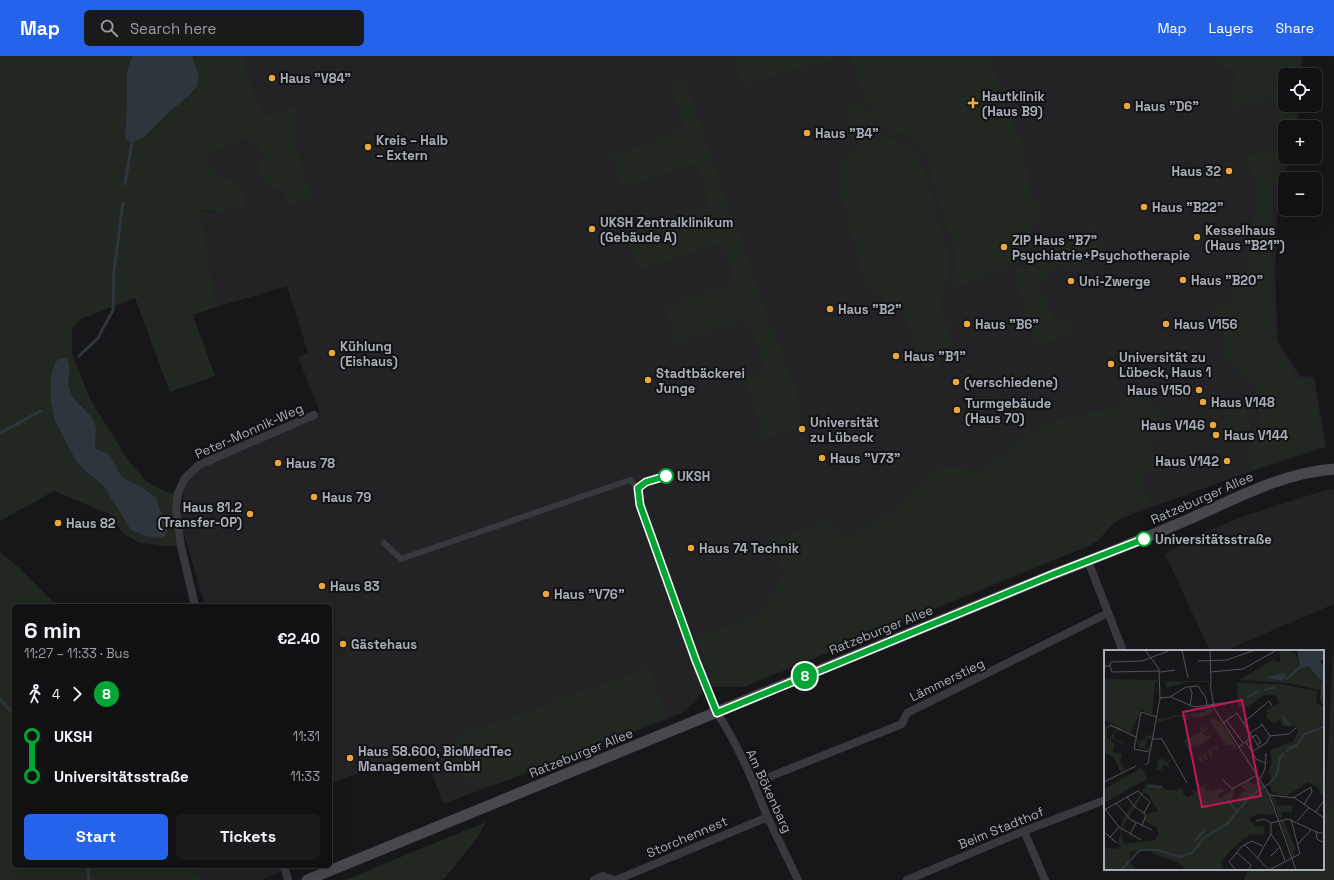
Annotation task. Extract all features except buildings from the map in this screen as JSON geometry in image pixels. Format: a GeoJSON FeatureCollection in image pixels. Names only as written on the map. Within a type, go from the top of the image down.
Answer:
{"type":"FeatureCollection","features":[{"type":"Feature","properties":{"kind":"main road","name":"Ratzeburger Allee"},"geometry":{"type":"LineString","coordinates":[[307,880],[1142,539],[1240,495],[1273,482],[1304,474],[1334,469]]}},
{"type":"Feature","properties":{"kind":"street","name":"Peter-Monnik-Weg"},"geometry":{"type":"LineString","coordinates":[[195,604],[182,546],[176,509],[178,494],[185,478],[199,465],[314,415]]}},
{"type":"Feature","properties":{"kind":"street"},"geometry":{"type":"LineString","coordinates":[[384,543],[401,559],[630,480],[638,488]]}},
{"type":"Feature","properties":{"kind":"street"},"geometry":{"type":"LineString","coordinates":[[1088,561],[1123,650]]}},
{"type":"Feature","properties":{"kind":"street","name":"Lämmerstieg"},"geometry":{"type":"LineString","coordinates":[[754,783],[902,724],[908,713],[1108,613]]}},
{"type":"Feature","properties":{"kind":"street","name":"Am Bökenbarg"},"geometry":{"type":"LineString","coordinates":[[717,713],[726,726],[754,783],[768,817],[798,880]]}},
{"type":"Feature","properties":{"kind":"street","name":"Beim Stadthof"},"geometry":{"type":"LineString","coordinates":[[907,880],[1024,831],[1104,800]]}},
{"type":"Feature","properties":{"kind":"street","name":"Storchennest"},"geometry":{"type":"LineString","coordinates":[[594,880],[603,876],[615,880],[768,817]]}},
{"type":"Feature","properties":{"kind":"street"},"geometry":{"type":"LineString","coordinates":[[1024,831],[1045,880]]}},
{"type":"Feature","properties":{"kind":"street"},"geometry":{"type":"LineString","coordinates":[[285,868],[288,880]]}},
{"type":"Feature","properties":{"kind":"shaded area"},"geometry":{"type":"Polygon","coordinates":[[[0,56],[132,56],[127,72],[125,140],[132,142],[187,97],[192,56],[243,56],[263,117],[294,105],[294,137],[313,198],[288,205],[281,190],[265,183],[258,168],[263,154],[249,138],[220,150],[205,160],[217,175],[235,179],[242,188],[246,199],[245,207],[222,212],[201,210],[217,307],[193,315],[215,376],[170,392],[135,298],[81,319],[72,329],[72,354],[91,401],[129,461],[147,482],[166,492],[176,493],[181,546],[162,546],[138,542],[123,533],[109,514],[54,491],[0,521],[0,56]],[[67,359],[69,448],[76,461],[85,471],[103,485],[131,529],[142,487],[122,477],[109,454],[96,449],[94,443],[97,432],[87,412],[72,394],[69,386],[70,364],[67,359]]]}},
{"type":"Feature","properties":{"kind":"shaded area"},"geometry":{"type":"Polygon","coordinates":[[[132,56],[192,56],[199,77],[197,87],[187,97],[143,138],[132,142],[125,140],[127,72],[132,56]]]}},
{"type":"Feature","properties":{"kind":"shaded area","name":"Universität zu Lübeck"},"geometry":{"type":"Polygon","coordinates":[[[243,56],[1302,56],[1301,68],[1278,68],[1278,112],[1299,112],[1298,120],[1278,120],[1278,164],[1289,164],[1284,172],[1278,172],[1275,274],[1278,341],[1300,376],[1314,377],[1326,447],[1235,477],[1122,518],[1111,526],[1098,541],[1089,546],[744,687],[713,687],[701,693],[682,713],[443,804],[423,749],[332,783],[332,604],[204,604],[180,520],[185,478],[199,465],[320,413],[298,357],[308,353],[287,286],[217,307],[201,210],[211,212],[235,179],[217,175],[205,160],[220,150],[249,138],[263,154],[258,168],[281,190],[288,205],[313,198],[294,137],[294,105],[263,117],[243,56]]]}},
{"type":"Feature","properties":{"kind":"shaded area"},"geometry":{"type":"Polygon","coordinates":[[[733,56],[836,56],[837,59],[803,67],[742,85],[733,56]]]}},
{"type":"Feature","properties":{"kind":"shaded area"},"geometry":{"type":"Polygon","coordinates":[[[850,56],[989,56],[1025,156],[1030,194],[1039,212],[1033,224],[1031,256],[948,291],[954,275],[956,257],[924,151],[901,132],[882,130],[872,103],[864,99],[850,56]]]}},
{"type":"Feature","properties":{"kind":"shaded area"},"geometry":{"type":"Polygon","coordinates":[[[1216,56],[1299,56],[1298,68],[1278,68],[1278,112],[1296,112],[1295,120],[1279,120],[1271,96],[1230,109],[1236,69],[1214,65],[1216,56]]]}},
{"type":"Feature","properties":{"kind":"shaded area"},"geometry":{"type":"Polygon","coordinates":[[[685,78],[715,168],[794,383],[801,411],[803,425],[759,440],[758,435],[762,433],[744,378],[765,371],[747,318],[675,342],[664,308],[736,284],[722,242],[639,270],[627,234],[710,206],[696,163],[623,188],[611,155],[685,130],[670,84],[685,78]]]}},
{"type":"Feature","properties":{"kind":"shaded area"},"geometry":{"type":"Polygon","coordinates":[[[859,104],[864,106],[870,112],[878,133],[864,136],[853,141],[847,114],[849,109],[859,104]]]}},
{"type":"Feature","properties":{"kind":"shaded area"},"geometry":{"type":"Polygon","coordinates":[[[884,137],[904,143],[918,158],[930,190],[949,257],[948,275],[939,300],[957,357],[929,368],[922,366],[902,310],[884,299],[866,285],[838,185],[840,166],[847,154],[860,143],[875,138],[884,137]]]}},
{"type":"Feature","properties":{"kind":"shaded area"},"geometry":{"type":"Polygon","coordinates":[[[1278,146],[1278,164],[1283,164],[1274,182],[1271,274],[1275,342],[1299,380],[1312,380],[1324,445],[1251,470],[1244,447],[1264,440],[1254,386],[1222,357],[1223,323],[1211,307],[1230,301],[1242,283],[1248,264],[1256,188],[1247,157],[1278,146]]]}},
{"type":"Feature","properties":{"kind":"shaded area"},"geometry":{"type":"Polygon","coordinates":[[[1095,225],[1105,253],[1104,260],[1096,256],[1094,260],[1086,263],[1081,261],[1076,270],[1064,273],[1061,263],[1048,270],[1050,277],[1039,281],[1054,324],[1072,318],[1076,333],[1036,346],[1012,271],[1040,262],[1040,258],[1095,225]]]}},
{"type":"Feature","properties":{"kind":"shaded area"},"geometry":{"type":"Polygon","coordinates":[[[60,358],[67,359],[69,362],[69,387],[73,397],[94,422],[96,429],[96,449],[109,454],[122,477],[142,487],[156,498],[168,532],[163,538],[148,537],[131,530],[103,485],[85,471],[76,461],[55,421],[51,402],[51,376],[55,363],[60,358]]]}},
{"type":"Feature","properties":{"kind":"shaded area"},"geometry":{"type":"Polygon","coordinates":[[[1133,392],[1161,413],[1174,429],[1152,437],[1162,466],[1140,475],[1151,503],[1122,515],[1097,540],[1088,545],[744,686],[731,687],[713,683],[697,638],[759,614],[775,594],[782,570],[773,540],[832,521],[847,538],[887,515],[940,468],[985,470],[1021,440],[1046,423],[1117,407],[1133,392]]]}},
{"type":"Feature","properties":{"kind":"shaded area"},"geometry":{"type":"Polygon","coordinates":[[[1244,404],[1251,427],[1230,433],[1223,410],[1244,404]]]}},
{"type":"Feature","properties":{"kind":"shaded area"},"geometry":{"type":"Polygon","coordinates":[[[1326,490],[1334,490],[1334,604],[1226,650],[1210,650],[1165,554],[1193,537],[1244,516],[1326,490]]]}},
{"type":"Feature","properties":{"kind":"shaded area"},"geometry":{"type":"Polygon","coordinates":[[[0,552],[20,569],[55,604],[12,604],[12,868],[196,868],[201,880],[0,880],[0,552]]]}},
{"type":"Feature","properties":{"kind":"shaded area"},"geometry":{"type":"Polygon","coordinates":[[[1334,638],[1334,809],[1325,806],[1334,638]]]}},
{"type":"Feature","properties":{"kind":"shaded area"},"geometry":{"type":"Polygon","coordinates":[[[647,668],[651,670],[665,712],[664,718],[490,786],[480,785],[470,781],[460,774],[453,746],[458,738],[468,733],[647,668]]]}},
{"type":"Feature","properties":{"kind":"shaded area"},"geometry":{"type":"Polygon","coordinates":[[[1324,805],[1334,809],[1334,880],[1244,880],[1248,870],[1324,870],[1324,805]]]}},
{"type":"Feature","properties":{"kind":"shaded area"},"geometry":{"type":"Polygon","coordinates":[[[486,822],[477,838],[445,878],[440,880],[345,880],[486,822]]]}},
{"type":"Feature","properties":{"kind":"shaded area"},"geometry":{"type":"Polygon","coordinates":[[[196,868],[285,868],[286,870],[261,880],[201,880],[196,868]]]}},
{"type":"Feature","properties":{"kind":"waterway"},"geometry":{"type":"LineString","coordinates":[[125,184],[132,142]]}},
{"type":"Feature","properties":{"kind":"waterway"},"geometry":{"type":"LineString","coordinates":[[79,356],[98,338],[113,310],[114,271],[123,203]]}},
{"type":"Feature","properties":{"kind":"waterway"},"geometry":{"type":"LineString","coordinates":[[0,433],[41,411]]}},
{"type":"Feature","properties":{"kind":"waterway"},"geometry":{"type":"LineString","coordinates":[[0,699],[12,713]]}},
{"type":"Feature","properties":{"kind":"waterway"},"geometry":{"type":"LineString","coordinates":[[88,868],[89,880]]}},
{"type":"Feature","properties":{"kind":"bus line","name":"8"},"geometry":{"type":"LineString","coordinates":[[666,476],[646,482],[638,488],[640,505],[696,661],[717,713],[1054,574],[1144,539]]}},
{"type":"Feature","properties":{"kind":"place","name":"Haus \"V84\""},"geometry":{"type":"Point","coordinates":[272,78]}},
{"type":"Feature","properties":{"kind":"place","name":"Hautklinik (Haus B9)"},"geometry":{"type":"Point","coordinates":[973,103]}},
{"type":"Feature","properties":{"kind":"place","name":"Haus \"D6\""},"geometry":{"type":"Point","coordinates":[1127,106]}},
{"type":"Feature","properties":{"kind":"place","name":"Haus \"B4\""},"geometry":{"type":"Point","coordinates":[807,133]}},
{"type":"Feature","properties":{"kind":"place","name":"Kreis – Halb – Extern"},"geometry":{"type":"Point","coordinates":[368,147]}},
{"type":"Feature","properties":{"kind":"place","name":"Haus 32"},"geometry":{"type":"Point","coordinates":[1229,171]}},
{"type":"Feature","properties":{"kind":"place","name":"Haus \"B22\""},"geometry":{"type":"Point","coordinates":[1144,207]}},
{"type":"Feature","properties":{"kind":"place","name":"UKSH Zentralklinikum (Gebäude A)"},"geometry":{"type":"Point","coordinates":[592,229]}},
{"type":"Feature","properties":{"kind":"place","name":"Kesselhaus (Haus \"B21\")"},"geometry":{"type":"Point","coordinates":[1197,237]}},
{"type":"Feature","properties":{"kind":"place","name":"ZIP Haus \"B7\" Psychiatrie+Psychotherapie"},"geometry":{"type":"Point","coordinates":[1004,247]}},
{"type":"Feature","properties":{"kind":"place","name":"Haus \"B20\""},"geometry":{"type":"Point","coordinates":[1183,280]}},
{"type":"Feature","properties":{"kind":"place","name":"Uni-Zwerge"},"geometry":{"type":"Point","coordinates":[1071,281]}},
{"type":"Feature","properties":{"kind":"place","name":"Haus \"B2\""},"geometry":{"type":"Point","coordinates":[830,309]}},
{"type":"Feature","properties":{"kind":"place","name":"Haus \"B6\""},"geometry":{"type":"Point","coordinates":[967,324]}},
{"type":"Feature","properties":{"kind":"place","name":"Haus V156"},"geometry":{"type":"Point","coordinates":[1166,324]}},
{"type":"Feature","properties":{"kind":"place","name":"Kühlung (Eishaus)"},"geometry":{"type":"Point","coordinates":[332,353]}},
{"type":"Feature","properties":{"kind":"place","name":"Haus \"B1\""},"geometry":{"type":"Point","coordinates":[896,356]}},
{"type":"Feature","properties":{"kind":"place","name":"Universität zu Lübeck, Haus 1"},"geometry":{"type":"Point","coordinates":[1111,364]}},
{"type":"Feature","properties":{"kind":"place","name":"Stadtbäckerei Junge"},"geometry":{"type":"Point","coordinates":[648,380]}},
{"type":"Feature","properties":{"kind":"place","name":"(verschiedene)"},"geometry":{"type":"Point","coordinates":[956,382]}},
{"type":"Feature","properties":{"kind":"place","name":"Haus V150"},"geometry":{"type":"Point","coordinates":[1199,390]}},
{"type":"Feature","properties":{"kind":"place","name":"Haus V148"},"geometry":{"type":"Point","coordinates":[1203,402]}},
{"type":"Feature","properties":{"kind":"place","name":"Turmgebäude (Haus 70)"},"geometry":{"type":"Point","coordinates":[957,410]}},
{"type":"Feature","properties":{"kind":"place","name":"Haus V146"},"geometry":{"type":"Point","coordinates":[1213,425]}},
{"type":"Feature","properties":{"kind":"place","name":"Universität zu Lübeck"},"geometry":{"type":"Point","coordinates":[802,429]}},
{"type":"Feature","properties":{"kind":"place","name":"Haus V144"},"geometry":{"type":"Point","coordinates":[1216,435]}},
{"type":"Feature","properties":{"kind":"place","name":"Haus \"V73\""},"geometry":{"type":"Point","coordinates":[822,458]}},
{"type":"Feature","properties":{"kind":"place","name":"Haus V142"},"geometry":{"type":"Point","coordinates":[1227,461]}},
{"type":"Feature","properties":{"kind":"place","name":"Haus 78"},"geometry":{"type":"Point","coordinates":[278,463]}},
{"type":"Feature","properties":{"kind":"place","name":"UKSH"},"geometry":{"type":"Point","coordinates":[666,476]}},
{"type":"Feature","properties":{"kind":"place","name":"Haus 79"},"geometry":{"type":"Point","coordinates":[314,497]}},
{"type":"Feature","properties":{"kind":"place","name":"Haus 81.2 (Transfer-OP)"},"geometry":{"type":"Point","coordinates":[250,514]}},
{"type":"Feature","properties":{"kind":"place","name":"Haus 82"},"geometry":{"type":"Point","coordinates":[58,523]}},
{"type":"Feature","properties":{"kind":"place","name":"Universitätsstraße"},"geometry":{"type":"Point","coordinates":[1144,539]}},
{"type":"Feature","properties":{"kind":"place","name":"Haus 74 Technik"},"geometry":{"type":"Point","coordinates":[691,548]}},
{"type":"Feature","properties":{"kind":"place","name":"Haus 83"},"geometry":{"type":"Point","coordinates":[322,586]}},
{"type":"Feature","properties":{"kind":"place","name":"Haus \"V76\""},"geometry":{"type":"Point","coordinates":[546,594]}},
{"type":"Feature","properties":{"kind":"place","name":"Gästehaus"},"geometry":{"type":"Point","coordinates":[343,644]}},
{"type":"Feature","properties":{"kind":"place","name":"Haus 58.600, BioMedTec Management GmbH"},"geometry":{"type":"Point","coordinates":[350,758]}}]}
